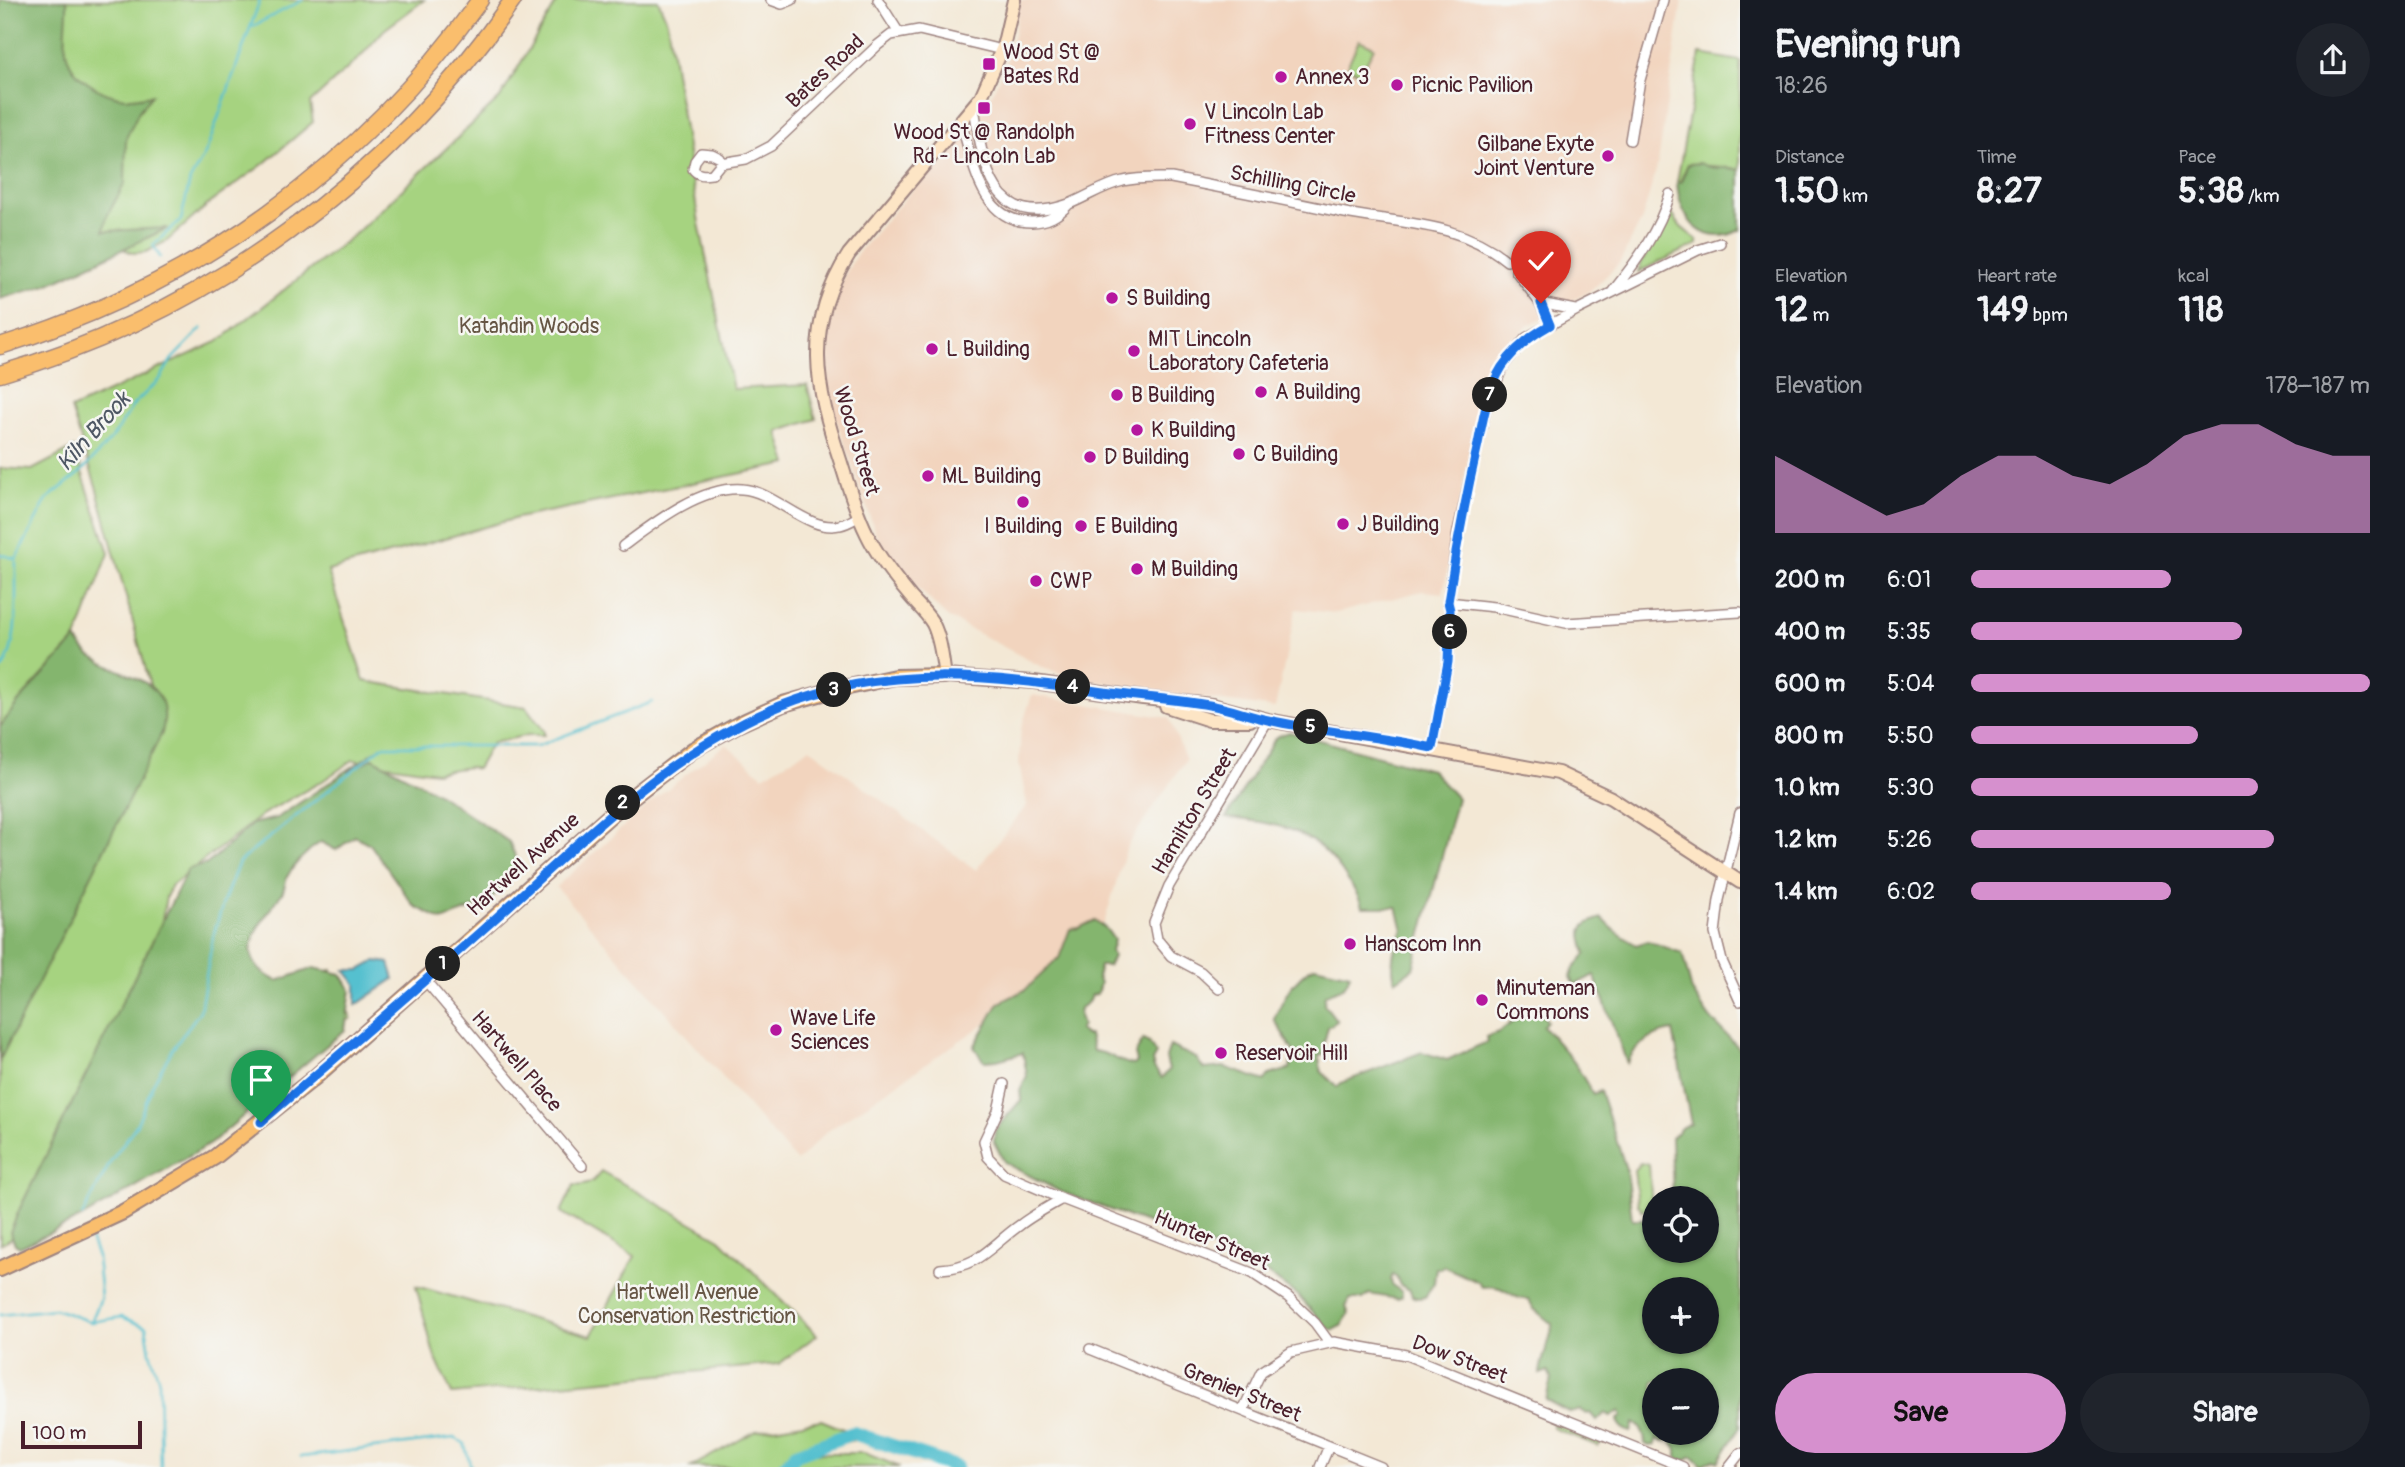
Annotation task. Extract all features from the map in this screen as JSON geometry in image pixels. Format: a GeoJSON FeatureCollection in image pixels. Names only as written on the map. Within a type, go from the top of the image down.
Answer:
{"type":"FeatureCollection","features":[{"type":"Feature","properties":{"kind":"highway"},"geometry":{"type":"LineString","coordinates":[[0,346],[66,323],[152,285],[225,244],[259,220],[326,170],[380,120],[430,64],[480,0]]}},
{"type":"Feature","properties":{"kind":"highway"},"geometry":{"type":"LineString","coordinates":[[0,374],[84,345],[168,307],[247,261],[291,230],[338,193],[411,126],[464,66],[513,0]]}},
{"type":"Feature","properties":{"kind":"main road","name":"Hartwell Avenue"},"geometry":{"type":"LineString","coordinates":[[0,1269],[123,1212],[215,1157],[314,1078],[616,810],[694,749],[783,704],[895,677],[945,676]]}},
{"type":"Feature","properties":{"kind":"street"},"geometry":{"type":"LineString","coordinates":[[771,0],[782,4],[792,0]]}},
{"type":"Feature","properties":{"kind":"street"},"geometry":{"type":"LineString","coordinates":[[878,0],[899,33],[919,30],[1002,50]]}},
{"type":"Feature","properties":{"kind":"street","name":"Wood Street"},"geometry":{"type":"LineString","coordinates":[[945,676],[939,642],[932,622],[866,534],[820,392],[818,341],[825,299],[834,277],[864,233],[981,97],[1002,50],[1014,0]]}},
{"type":"Feature","properties":{"kind":"street"},"geometry":{"type":"LineString","coordinates":[[1630,139],[1640,80],[1663,0]]}},
{"type":"Feature","properties":{"kind":"street","name":"Bates Road"},"geometry":{"type":"LineString","coordinates":[[721,163],[746,159],[772,146],[878,45],[891,35],[899,33]]}},
{"type":"Feature","properties":{"kind":"street","name":"Schilling Circle"},"geometry":{"type":"LineString","coordinates":[[974,107],[988,168],[1003,198],[1014,206],[1028,210],[1069,204],[1122,181],[1149,177],[1171,178],[1439,228],[1488,246],[1507,261]]}},
{"type":"Feature","properties":{"kind":"street","name":"Schilling Circle"},"geometry":{"type":"LineString","coordinates":[[961,123],[979,181],[988,199],[999,211],[1010,218],[1040,222],[1054,218],[1069,204]]}},
{"type":"Feature","properties":{"kind":"street"},"geometry":{"type":"LineString","coordinates":[[1611,293],[1654,235],[1670,194]]}},
{"type":"Feature","properties":{"kind":"street"},"geometry":{"type":"LineString","coordinates":[[1432,748],[1448,662],[1448,602],[1458,531],[1486,408],[1498,374],[1526,338],[1698,250],[1720,243]]}},
{"type":"Feature","properties":{"kind":"street"},"geometry":{"type":"LineString","coordinates":[[1516,271],[1541,303],[1550,325]]}},
{"type":"Feature","properties":{"kind":"street"},"geometry":{"type":"LineString","coordinates":[[1541,303],[1577,310]]}},
{"type":"Feature","properties":{"kind":"street"},"geometry":{"type":"LineString","coordinates":[[623,546],[682,505],[716,492],[739,488],[759,492],[817,523],[839,526],[860,516]]}},
{"type":"Feature","properties":{"kind":"street"},"geometry":{"type":"LineString","coordinates":[[1448,602],[1494,607],[1566,623],[1740,612]]}},
{"type":"Feature","properties":{"kind":"street","name":"Hartwell Avenue"},"geometry":{"type":"LineString","coordinates":[[945,676],[1034,682],[1212,705],[1268,720]]}},
{"type":"Feature","properties":{"kind":"street","name":"Hartwell Avenue"},"geometry":{"type":"LineString","coordinates":[[1143,698],[1209,720],[1268,720]]}},
{"type":"Feature","properties":{"kind":"street"},"geometry":{"type":"LineString","coordinates":[[1268,720],[1558,773],[1576,780],[1644,818],[1740,882]]}},
{"type":"Feature","properties":{"kind":"street","name":"Hamilton Street"},"geometry":{"type":"LineString","coordinates":[[1219,989],[1200,972],[1171,956],[1157,939],[1154,923],[1169,886],[1268,720]]}},
{"type":"Feature","properties":{"kind":"street"},"geometry":{"type":"LineString","coordinates":[[1740,813],[1719,901],[1715,933],[1722,961],[1740,1002]]}},
{"type":"Feature","properties":{"kind":"street","name":"Hartwell Place"},"geometry":{"type":"LineString","coordinates":[[425,981],[582,1166]]}},
{"type":"Feature","properties":{"kind":"street","name":"Hunter Street"},"geometry":{"type":"LineString","coordinates":[[1004,1084],[998,1111],[985,1141],[988,1157],[1004,1174],[1252,1273],[1288,1297],[1315,1323],[1329,1342]]}},
{"type":"Feature","properties":{"kind":"street"},"geometry":{"type":"LineString","coordinates":[[940,1269],[957,1268],[986,1255],[1018,1226],[1062,1199]]}},
{"type":"Feature","properties":{"kind":"street","name":"Dow Street"},"geometry":{"type":"LineString","coordinates":[[1242,1410],[1261,1372],[1291,1352],[1329,1342],[1406,1355],[1683,1467]]}},
{"type":"Feature","properties":{"kind":"street","name":"Grenier Street"},"geometry":{"type":"LineString","coordinates":[[1090,1349],[1381,1467]]}},
{"type":"Feature","properties":{"kind":"street"},"geometry":{"type":"LineString","coordinates":[[1320,1467],[1329,1446]]}},
{"type":"Feature","properties":{"kind":"street"},"geometry":{"type":"LineString","coordinates":[[1729,1467],[1740,1452]]}},
{"type":"Feature","properties":{"kind":"shaded area"},"geometry":{"type":"Polygon","coordinates":[[[1020,0],[1682,0],[1658,163],[1642,219],[1620,262],[1592,290],[1527,326],[1495,371],[1475,423],[1443,593],[1422,591],[1336,613],[1296,609],[1275,708],[1072,677],[1040,666],[947,617],[897,567],[876,534],[825,386],[823,353],[829,316],[844,276],[857,254],[988,102],[1005,66],[1020,0]]]}},
{"type":"Feature","properties":{"kind":"shaded area"},"geometry":{"type":"Polygon","coordinates":[[[1032,695],[1169,718],[1186,760],[1127,846],[1104,923],[1072,948],[1082,957],[825,1133],[797,1162],[556,887],[652,801],[726,744],[763,776],[810,748],[976,870],[1027,805],[1019,763],[1021,729],[1032,695]]]}},
{"type":"Feature","properties":{"kind":"green space"},"geometry":{"type":"Polygon","coordinates":[[[0,0],[424,0],[384,30],[360,57],[310,103],[313,122],[262,165],[211,202],[167,241],[146,252],[133,253],[111,244],[0,169],[0,0]]]}},
{"type":"Feature","properties":{"kind":"green space"},"geometry":{"type":"Polygon","coordinates":[[[0,0],[67,0],[66,49],[68,59],[79,76],[96,88],[116,96],[128,98],[152,95],[139,111],[126,138],[125,183],[107,216],[104,231],[168,228],[47,285],[0,299],[0,0]]]}},
{"type":"Feature","properties":{"kind":"green space","name":"Katahdin Woods"},"geometry":{"type":"Polygon","coordinates":[[[558,0],[658,0],[667,21],[699,223],[733,389],[807,385],[816,419],[778,432],[788,464],[517,518],[328,571],[364,681],[526,707],[544,731],[544,735],[528,735],[492,743],[477,769],[469,767],[436,772],[353,760],[321,782],[263,814],[171,886],[166,897],[147,1007],[332,970],[351,1018],[227,1125],[121,1183],[0,1244],[0,731],[153,696],[96,486],[71,409],[219,341],[355,234],[500,98],[558,0]]]}},
{"type":"Feature","properties":{"kind":"green space"},"geometry":{"type":"Polygon","coordinates":[[[1359,40],[1374,47],[1361,74],[1347,67],[1359,40]]]}},
{"type":"Feature","properties":{"kind":"green space"},"geometry":{"type":"Polygon","coordinates":[[[1700,54],[1740,61],[1740,170],[1688,164],[1680,182],[1677,182],[1700,54]]]}},
{"type":"Feature","properties":{"kind":"green space"},"geometry":{"type":"Polygon","coordinates":[[[1700,163],[1709,167],[1740,170],[1740,230],[1715,236],[1704,233],[1695,227],[1682,208],[1677,182],[1681,182],[1688,164],[1700,163]]]}},
{"type":"Feature","properties":{"kind":"green space"},"geometry":{"type":"Polygon","coordinates":[[[1671,213],[1698,244],[1638,272],[1642,261],[1671,213]]]}},
{"type":"Feature","properties":{"kind":"green space"},"geometry":{"type":"Polygon","coordinates":[[[74,448],[109,553],[76,639],[19,701],[0,727],[0,468],[32,470],[74,448]]]}},
{"type":"Feature","properties":{"kind":"green space"},"geometry":{"type":"Polygon","coordinates":[[[76,639],[89,655],[144,682],[154,690],[161,701],[164,715],[162,733],[0,1060],[0,727],[19,701],[76,639]]]}},
{"type":"Feature","properties":{"kind":"green space"},"geometry":{"type":"Polygon","coordinates":[[[1289,732],[1431,770],[1457,798],[1413,969],[1395,981],[1393,955],[1403,930],[1397,907],[1362,907],[1336,863],[1323,850],[1296,832],[1263,822],[1226,818],[1276,737],[1289,732]]]}},
{"type":"Feature","properties":{"kind":"green space"},"geometry":{"type":"Polygon","coordinates":[[[383,746],[348,772],[373,758],[436,792],[509,842],[518,862],[503,886],[488,901],[442,920],[414,906],[370,844],[355,836],[336,850],[321,842],[316,845],[290,872],[282,893],[258,928],[251,951],[262,972],[277,981],[314,968],[341,974],[351,990],[345,1030],[210,1144],[81,1218],[20,1247],[15,1244],[10,1232],[20,1208],[188,869],[207,864],[252,824],[277,818],[383,746]]]}},
{"type":"Feature","properties":{"kind":"green space"},"geometry":{"type":"Polygon","coordinates":[[[1602,918],[1636,945],[1648,941],[1682,953],[1692,991],[1709,1017],[1740,1049],[1740,1427],[1718,1462],[1714,1459],[1702,1465],[1693,1456],[1683,1461],[1677,1457],[1674,1445],[1719,1445],[1719,1368],[1642,1368],[1642,1432],[1634,1423],[1631,1432],[1620,1426],[1620,1411],[1611,1416],[1605,1413],[1597,1421],[1590,1413],[1586,1414],[1580,1410],[1570,1413],[1546,1400],[1551,1379],[1548,1371],[1540,1374],[1552,1324],[1534,1309],[1528,1299],[1522,1299],[1497,1287],[1482,1287],[1478,1282],[1443,1266],[1436,1268],[1434,1283],[1425,1297],[1412,1296],[1410,1290],[1400,1285],[1393,1275],[1392,1285],[1402,1292],[1402,1297],[1398,1299],[1369,1294],[1363,1299],[1350,1299],[1346,1307],[1349,1314],[1341,1326],[1332,1330],[1298,1296],[1250,1261],[1059,1191],[1005,1163],[994,1142],[995,1130],[1021,1100],[1020,1090],[1027,1076],[1023,1053],[985,1061],[974,1047],[999,1003],[1025,990],[1059,958],[1070,929],[1079,928],[1095,920],[1114,940],[1111,951],[1113,956],[1108,966],[1100,966],[1097,994],[1092,995],[1080,1008],[1082,1026],[1079,1030],[1089,1035],[1093,1051],[1134,1065],[1137,1062],[1135,1054],[1143,1040],[1149,1043],[1156,1054],[1152,1061],[1154,1068],[1162,1078],[1169,1070],[1166,1058],[1170,1046],[1196,1058],[1204,1069],[1224,1067],[1265,1081],[1269,1075],[1290,1069],[1293,1051],[1274,1019],[1295,982],[1315,966],[1350,974],[1343,987],[1325,995],[1324,1004],[1337,1021],[1328,1027],[1324,1043],[1325,1054],[1319,1056],[1321,1071],[1337,1087],[1341,1083],[1422,1052],[1447,1060],[1487,1042],[1486,1037],[1499,1032],[1515,1020],[1540,1011],[1547,1021],[1543,1026],[1574,1062],[1593,1094],[1600,1091],[1626,1169],[1632,1219],[1642,1219],[1642,1263],[1719,1263],[1719,1186],[1673,1186],[1671,1138],[1682,1127],[1691,1124],[1673,1031],[1646,1041],[1627,1063],[1594,975],[1575,985],[1571,977],[1574,968],[1586,954],[1582,930],[1588,923],[1602,918]]]}},
{"type":"Feature","properties":{"kind":"green space"},"geometry":{"type":"Polygon","coordinates":[[[1640,1163],[1649,1165],[1650,1186],[1642,1186],[1642,1210],[1638,1204],[1634,1170],[1640,1163]]]}},
{"type":"Feature","properties":{"kind":"green space","name":"Hartwell Avenue Conservation Restriction"},"geometry":{"type":"Polygon","coordinates":[[[601,1171],[720,1239],[817,1335],[779,1364],[452,1394],[434,1355],[416,1286],[591,1336],[635,1256],[561,1212],[574,1185],[590,1183],[601,1171]]]}},
{"type":"Feature","properties":{"kind":"green space"},"geometry":{"type":"Polygon","coordinates":[[[821,1420],[865,1438],[815,1448],[817,1453],[864,1453],[900,1467],[691,1467],[756,1431],[821,1420]]]}},
{"type":"Feature","properties":{"kind":"green space"},"geometry":{"type":"Polygon","coordinates":[[[1553,1423],[1600,1440],[1601,1443],[1598,1446],[1553,1428],[1553,1423]]]}},
{"type":"Feature","properties":{"kind":"water"},"geometry":{"type":"Polygon","coordinates":[[[376,961],[389,963],[394,979],[356,1005],[356,984],[345,970],[360,970],[376,961]]]}},
{"type":"Feature","properties":{"kind":"waterway","name":"Kiln Brook"},"geometry":{"type":"LineString","coordinates":[[160,257],[153,245],[181,220],[190,180],[206,152],[260,0]]}},
{"type":"Feature","properties":{"kind":"waterway"},"geometry":{"type":"LineString","coordinates":[[253,26],[303,0]]}},
{"type":"Feature","properties":{"kind":"waterway","name":"Kiln Brook"},"geometry":{"type":"LineString","coordinates":[[16,559],[47,499],[82,471],[113,437],[134,404],[160,379],[172,359],[202,328]]}},
{"type":"Feature","properties":{"kind":"waterway","name":"Kiln Brook"},"geometry":{"type":"LineString","coordinates":[[0,554],[16,559],[14,633],[7,661],[0,671]]}},
{"type":"Feature","properties":{"kind":"waterway"},"geometry":{"type":"LineString","coordinates":[[82,1216],[111,1161],[137,1124],[153,1084],[172,1050],[200,1011],[213,937],[239,862],[383,746],[537,746],[652,702]]}},
{"type":"Feature","properties":{"kind":"waterway"},"geometry":{"type":"LineString","coordinates":[[89,1236],[97,1257],[101,1298],[91,1322]]}},
{"type":"Feature","properties":{"kind":"waterway","name":"Kiln Brook"},"geometry":{"type":"LineString","coordinates":[[0,1315],[55,1309],[91,1322],[122,1317],[146,1327],[159,1381],[161,1467]]}},
{"type":"Feature","properties":{"kind":"waterway"},"geometry":{"type":"LineString","coordinates":[[784,1467],[796,1454],[853,1433],[956,1467]]}},
{"type":"Feature","properties":{"kind":"waterway"},"geometry":{"type":"LineString","coordinates":[[301,1457],[454,1438],[464,1443],[471,1467]]}},
{"type":"Feature","properties":{"kind":"place","name":"Wood St @ Bates Rd"},"geometry":{"type":"Point","coordinates":[989,64]}},
{"type":"Feature","properties":{"kind":"place","name":"Annex 3"},"geometry":{"type":"Point","coordinates":[1281,77]}},
{"type":"Feature","properties":{"kind":"place","name":"Picnic Pavilion"},"geometry":{"type":"Point","coordinates":[1397,85]}},
{"type":"Feature","properties":{"kind":"place","name":"Wood St @ Randolph Rd - Lincoln Lab"},"geometry":{"type":"Point","coordinates":[984,108]}},
{"type":"Feature","properties":{"kind":"place","name":"V Lincoln Lab Fitness Center"},"geometry":{"type":"Point","coordinates":[1190,124]}},
{"type":"Feature","properties":{"kind":"place","name":"Gilbane Exyte Joint Venture"},"geometry":{"type":"Point","coordinates":[1608,156]}},
{"type":"Feature","properties":{"kind":"place","name":"S Building"},"geometry":{"type":"Point","coordinates":[1112,298]}},
{"type":"Feature","properties":{"kind":"place","name":"L Building"},"geometry":{"type":"Point","coordinates":[932,349]}},
{"type":"Feature","properties":{"kind":"place","name":"MIT Lincoln Laboratory Cafeteria"},"geometry":{"type":"Point","coordinates":[1134,351]}},
{"type":"Feature","properties":{"kind":"place","name":"A Building"},"geometry":{"type":"Point","coordinates":[1261,392]}},
{"type":"Feature","properties":{"kind":"place","name":"B Building"},"geometry":{"type":"Point","coordinates":[1117,395]}},
{"type":"Feature","properties":{"kind":"place","name":"K Building"},"geometry":{"type":"Point","coordinates":[1137,430]}},
{"type":"Feature","properties":{"kind":"place","name":"C Building"},"geometry":{"type":"Point","coordinates":[1239,454]}},
{"type":"Feature","properties":{"kind":"place","name":"D Building"},"geometry":{"type":"Point","coordinates":[1090,457]}},
{"type":"Feature","properties":{"kind":"place","name":"ML Building"},"geometry":{"type":"Point","coordinates":[928,476]}},
{"type":"Feature","properties":{"kind":"place","name":"I Building"},"geometry":{"type":"Point","coordinates":[1023,502]}},
{"type":"Feature","properties":{"kind":"place","name":"J Building"},"geometry":{"type":"Point","coordinates":[1343,524]}},
{"type":"Feature","properties":{"kind":"place","name":"E Building"},"geometry":{"type":"Point","coordinates":[1081,526]}},
{"type":"Feature","properties":{"kind":"place","name":"M Building"},"geometry":{"type":"Point","coordinates":[1137,569]}},
{"type":"Feature","properties":{"kind":"place","name":"CWP"},"geometry":{"type":"Point","coordinates":[1036,581]}},
{"type":"Feature","properties":{"kind":"place","name":"Hanscom Inn"},"geometry":{"type":"Point","coordinates":[1350,944]}},
{"type":"Feature","properties":{"kind":"place","name":"Minuteman Commons"},"geometry":{"type":"Point","coordinates":[1482,1000]}},
{"type":"Feature","properties":{"kind":"place","name":"Wave Life Sciences"},"geometry":{"type":"Point","coordinates":[776,1030]}},
{"type":"Feature","properties":{"kind":"place","name":"Reservoir Hill"},"geometry":{"type":"Point","coordinates":[1221,1053]}},
{"type":"Feature","properties":{"kind":"route"},"geometry":{"type":"LineString","coordinates":[[261,1122],[624,803],[694,749],[783,704],[895,677],[961,676],[1034,682],[1212,705],[1268,720],[1432,748],[1448,662],[1448,602],[1458,531],[1486,408],[1498,374],[1513,352],[1526,338],[1550,325],[1541,303]]}}]}
